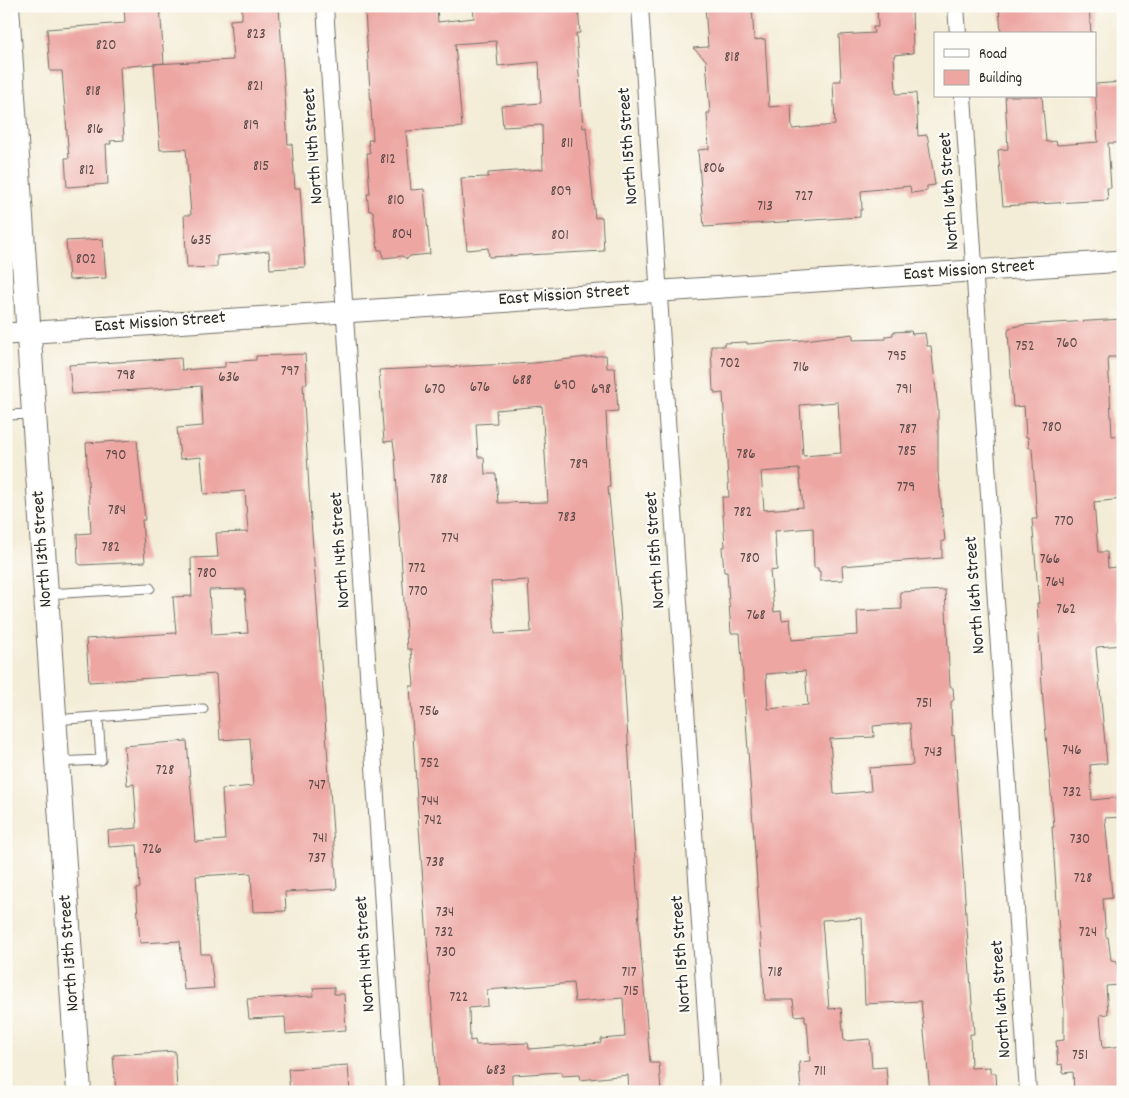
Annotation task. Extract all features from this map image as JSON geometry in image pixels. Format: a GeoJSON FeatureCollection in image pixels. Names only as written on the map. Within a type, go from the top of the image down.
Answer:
{"type":"FeatureCollection","features":[{"type":"Feature","properties":{"kind":"main road","name":"North 13th Street"},"geometry":{"type":"LineString","coordinates":[[7,6],[17,333],[34,414],[79,1092]]}},
{"type":"Feature","properties":{"kind":"street","name":"North 14th Street"},"geometry":{"type":"LineString","coordinates":[[325,6],[395,1092]]}},
{"type":"Feature","properties":{"kind":"street","name":"North 15th Street"},"geometry":{"type":"LineString","coordinates":[[640,6],[711,1092]]}},
{"type":"Feature","properties":{"kind":"street"},"geometry":{"type":"LineString","coordinates":[[956,6],[958,32]]}},
{"type":"Feature","properties":{"kind":"street","name":"North 16th Street"},"geometry":{"type":"LineString","coordinates":[[963,98],[976,271],[1028,1092]]}},
{"type":"Feature","properties":{"kind":"street","name":"East Mission Street"},"geometry":{"type":"LineString","coordinates":[[17,333],[1123,261]]}},
{"type":"Feature","properties":{"kind":"lane"},"geometry":{"type":"LineString","coordinates":[[6,415],[34,414]]}},
{"type":"Feature","properties":{"kind":"lane"},"geometry":{"type":"LineString","coordinates":[[46,594],[150,588]]}},
{"type":"Feature","properties":{"kind":"lane"},"geometry":{"type":"LineString","coordinates":[[54,720],[202,709]]}},
{"type":"Feature","properties":{"kind":"lane"},"geometry":{"type":"LineString","coordinates":[[57,762],[101,760],[98,718]]}},
{"type":"Feature","properties":{"kind":"building"},"geometry":{"type":"Polygon","coordinates":[[[124,6],[160,6],[164,63],[120,67],[124,140],[110,141],[111,144],[106,144],[108,184],[67,187],[65,158],[69,158],[62,71],[50,71],[47,29],[125,23],[124,6]]]}},
{"type":"Feature","properties":{"kind":"building"},"geometry":{"type":"Polygon","coordinates":[[[242,6],[279,6],[288,144],[292,144],[295,188],[300,188],[305,267],[270,269],[269,251],[217,256],[217,267],[187,268],[184,215],[191,215],[186,149],[160,150],[154,64],[233,60],[230,20],[242,19],[242,6]]]}},
{"type":"Feature","properties":{"kind":"building"},"geometry":{"type":"Polygon","coordinates":[[[437,6],[438,22],[474,18],[473,6],[493,6],[493,8],[578,6],[580,33],[576,33],[583,128],[586,127],[595,218],[602,217],[604,251],[489,257],[488,248],[467,250],[461,178],[488,177],[488,173],[543,169],[542,125],[503,127],[501,106],[541,103],[539,62],[498,66],[496,41],[455,44],[462,127],[406,131],[411,190],[424,189],[430,254],[410,256],[407,259],[402,256],[383,258],[382,250],[378,250],[373,211],[369,211],[367,194],[370,194],[367,153],[370,153],[368,140],[373,140],[365,11],[437,6]]]}},
{"type":"Feature","properties":{"kind":"building"},"geometry":{"type":"Polygon","coordinates":[[[705,6],[752,6],[754,40],[765,39],[769,107],[791,105],[792,129],[835,125],[833,81],[841,81],[839,35],[874,33],[873,27],[878,27],[877,6],[912,6],[913,53],[894,55],[896,94],[916,93],[918,136],[927,135],[935,185],[927,186],[927,191],[911,193],[910,186],[861,191],[862,210],[860,210],[860,217],[704,227],[698,150],[709,149],[707,113],[710,113],[706,60],[693,48],[708,47],[705,6]]]}},
{"type":"Feature","properties":{"kind":"building"},"geometry":{"type":"Polygon","coordinates":[[[999,6],[1089,6],[1091,32],[1001,32],[999,6]]]}},
{"type":"Feature","properties":{"kind":"building"},"geometry":{"type":"Polygon","coordinates":[[[1123,82],[1123,143],[1108,143],[1111,188],[1107,188],[1108,200],[1003,206],[998,150],[1008,149],[1005,98],[1042,98],[1046,142],[1056,141],[1057,145],[1098,142],[1096,84],[1123,82]]]}},
{"type":"Feature","properties":{"kind":"building"},"geometry":{"type":"Polygon","coordinates":[[[103,239],[106,278],[69,280],[66,241],[103,239]]]}},
{"type":"Feature","properties":{"kind":"building"},"geometry":{"type":"Polygon","coordinates":[[[1123,319],[1123,357],[1108,357],[1112,436],[1123,435],[1123,499],[1094,502],[1098,552],[1107,552],[1108,568],[1123,566],[1123,590],[1118,590],[1123,645],[1097,647],[1096,649],[1107,763],[1090,765],[1092,800],[1123,797],[1123,817],[1105,818],[1112,898],[1103,899],[1106,937],[1108,937],[1111,960],[1117,961],[1119,985],[1106,986],[1108,1014],[1100,1015],[1103,1048],[1123,1046],[1123,1092],[1074,1092],[1073,1072],[1063,1073],[1062,1064],[1058,1065],[1056,1041],[1064,1040],[1064,1008],[1052,827],[1054,827],[1043,701],[1037,603],[1039,603],[1032,519],[1037,519],[1032,448],[1029,448],[1028,437],[1026,437],[1024,406],[1013,407],[1008,332],[1009,328],[1022,325],[1123,319]]]}},
{"type":"Feature","properties":{"kind":"building"},"geometry":{"type":"Polygon","coordinates":[[[911,331],[912,334],[925,333],[927,346],[931,346],[938,409],[938,473],[945,541],[942,541],[942,558],[842,566],[843,580],[820,581],[820,571],[818,571],[818,568],[814,568],[813,528],[775,531],[777,570],[770,571],[774,612],[781,611],[782,620],[790,619],[792,640],[858,635],[857,611],[902,609],[900,592],[945,590],[950,686],[953,688],[954,700],[951,702],[952,736],[954,735],[974,1034],[970,1034],[971,1068],[990,1067],[990,1073],[996,1073],[997,1092],[930,1092],[921,1001],[865,1004],[862,918],[822,920],[829,1009],[841,1008],[844,1041],[870,1039],[872,1068],[886,1067],[888,1092],[801,1092],[799,1062],[810,1061],[805,1015],[795,1016],[793,1000],[765,1000],[740,633],[731,633],[727,572],[724,572],[722,547],[725,547],[722,497],[729,497],[723,393],[715,394],[715,391],[713,391],[711,346],[724,346],[724,343],[747,342],[747,344],[853,334],[853,340],[886,339],[886,336],[893,335],[893,332],[911,331]],[[838,402],[800,405],[803,456],[841,453],[838,402]],[[799,469],[761,472],[764,510],[803,507],[799,469]],[[805,671],[766,674],[768,709],[808,705],[805,671]],[[910,723],[873,726],[874,737],[830,739],[834,794],[871,791],[869,768],[913,765],[910,723]]]}},
{"type":"Feature","properties":{"kind":"building"},"geometry":{"type":"Polygon","coordinates":[[[305,354],[307,384],[303,384],[310,506],[337,889],[285,892],[286,911],[253,912],[251,873],[196,876],[201,954],[210,954],[214,988],[184,990],[180,941],[140,943],[136,889],[140,888],[137,845],[109,847],[108,831],[137,828],[134,784],[127,785],[124,746],[187,741],[195,842],[225,840],[222,789],[253,786],[250,738],[220,740],[216,674],[89,682],[86,639],[176,633],[173,597],[192,596],[191,558],[218,557],[216,533],[248,532],[245,491],[204,494],[201,457],[180,459],[177,428],[203,426],[201,386],[72,394],[69,365],[181,358],[182,370],[225,367],[225,362],[256,360],[256,356],[305,354]],[[245,589],[209,590],[212,635],[248,633],[245,589]]]}},
{"type":"Feature","properties":{"kind":"building"},"geometry":{"type":"Polygon","coordinates":[[[606,355],[607,368],[615,368],[618,411],[606,412],[610,487],[608,487],[620,608],[640,940],[650,1063],[659,1063],[661,1092],[629,1092],[628,1075],[580,1080],[579,1075],[562,1076],[562,1072],[512,1075],[512,1092],[438,1092],[410,686],[414,686],[411,649],[407,649],[395,457],[393,441],[384,442],[379,370],[534,363],[606,355]],[[542,406],[496,410],[497,423],[476,424],[478,457],[484,457],[485,474],[496,474],[498,503],[548,502],[542,406]],[[528,580],[491,582],[495,634],[531,632],[528,580]],[[573,983],[487,990],[488,1006],[469,1008],[470,1041],[475,1040],[476,1045],[528,1043],[529,1049],[601,1043],[601,1039],[625,1037],[623,998],[575,1002],[573,983]]]}},
{"type":"Feature","properties":{"kind":"building"},"geometry":{"type":"Polygon","coordinates":[[[137,440],[145,520],[142,520],[145,562],[81,565],[78,563],[77,534],[91,533],[86,443],[137,440]]]}},
{"type":"Feature","properties":{"kind":"building"},"geometry":{"type":"Polygon","coordinates":[[[334,987],[334,994],[344,994],[346,1030],[286,1034],[285,1017],[249,1019],[247,999],[314,996],[313,988],[334,987]]]}},
{"type":"Feature","properties":{"kind":"building"},"geometry":{"type":"Polygon","coordinates":[[[175,1051],[177,1092],[116,1092],[113,1055],[175,1051]]]}},
{"type":"Feature","properties":{"kind":"building"},"geometry":{"type":"Polygon","coordinates":[[[348,1065],[350,1092],[290,1092],[288,1069],[348,1065]]]}}]}
